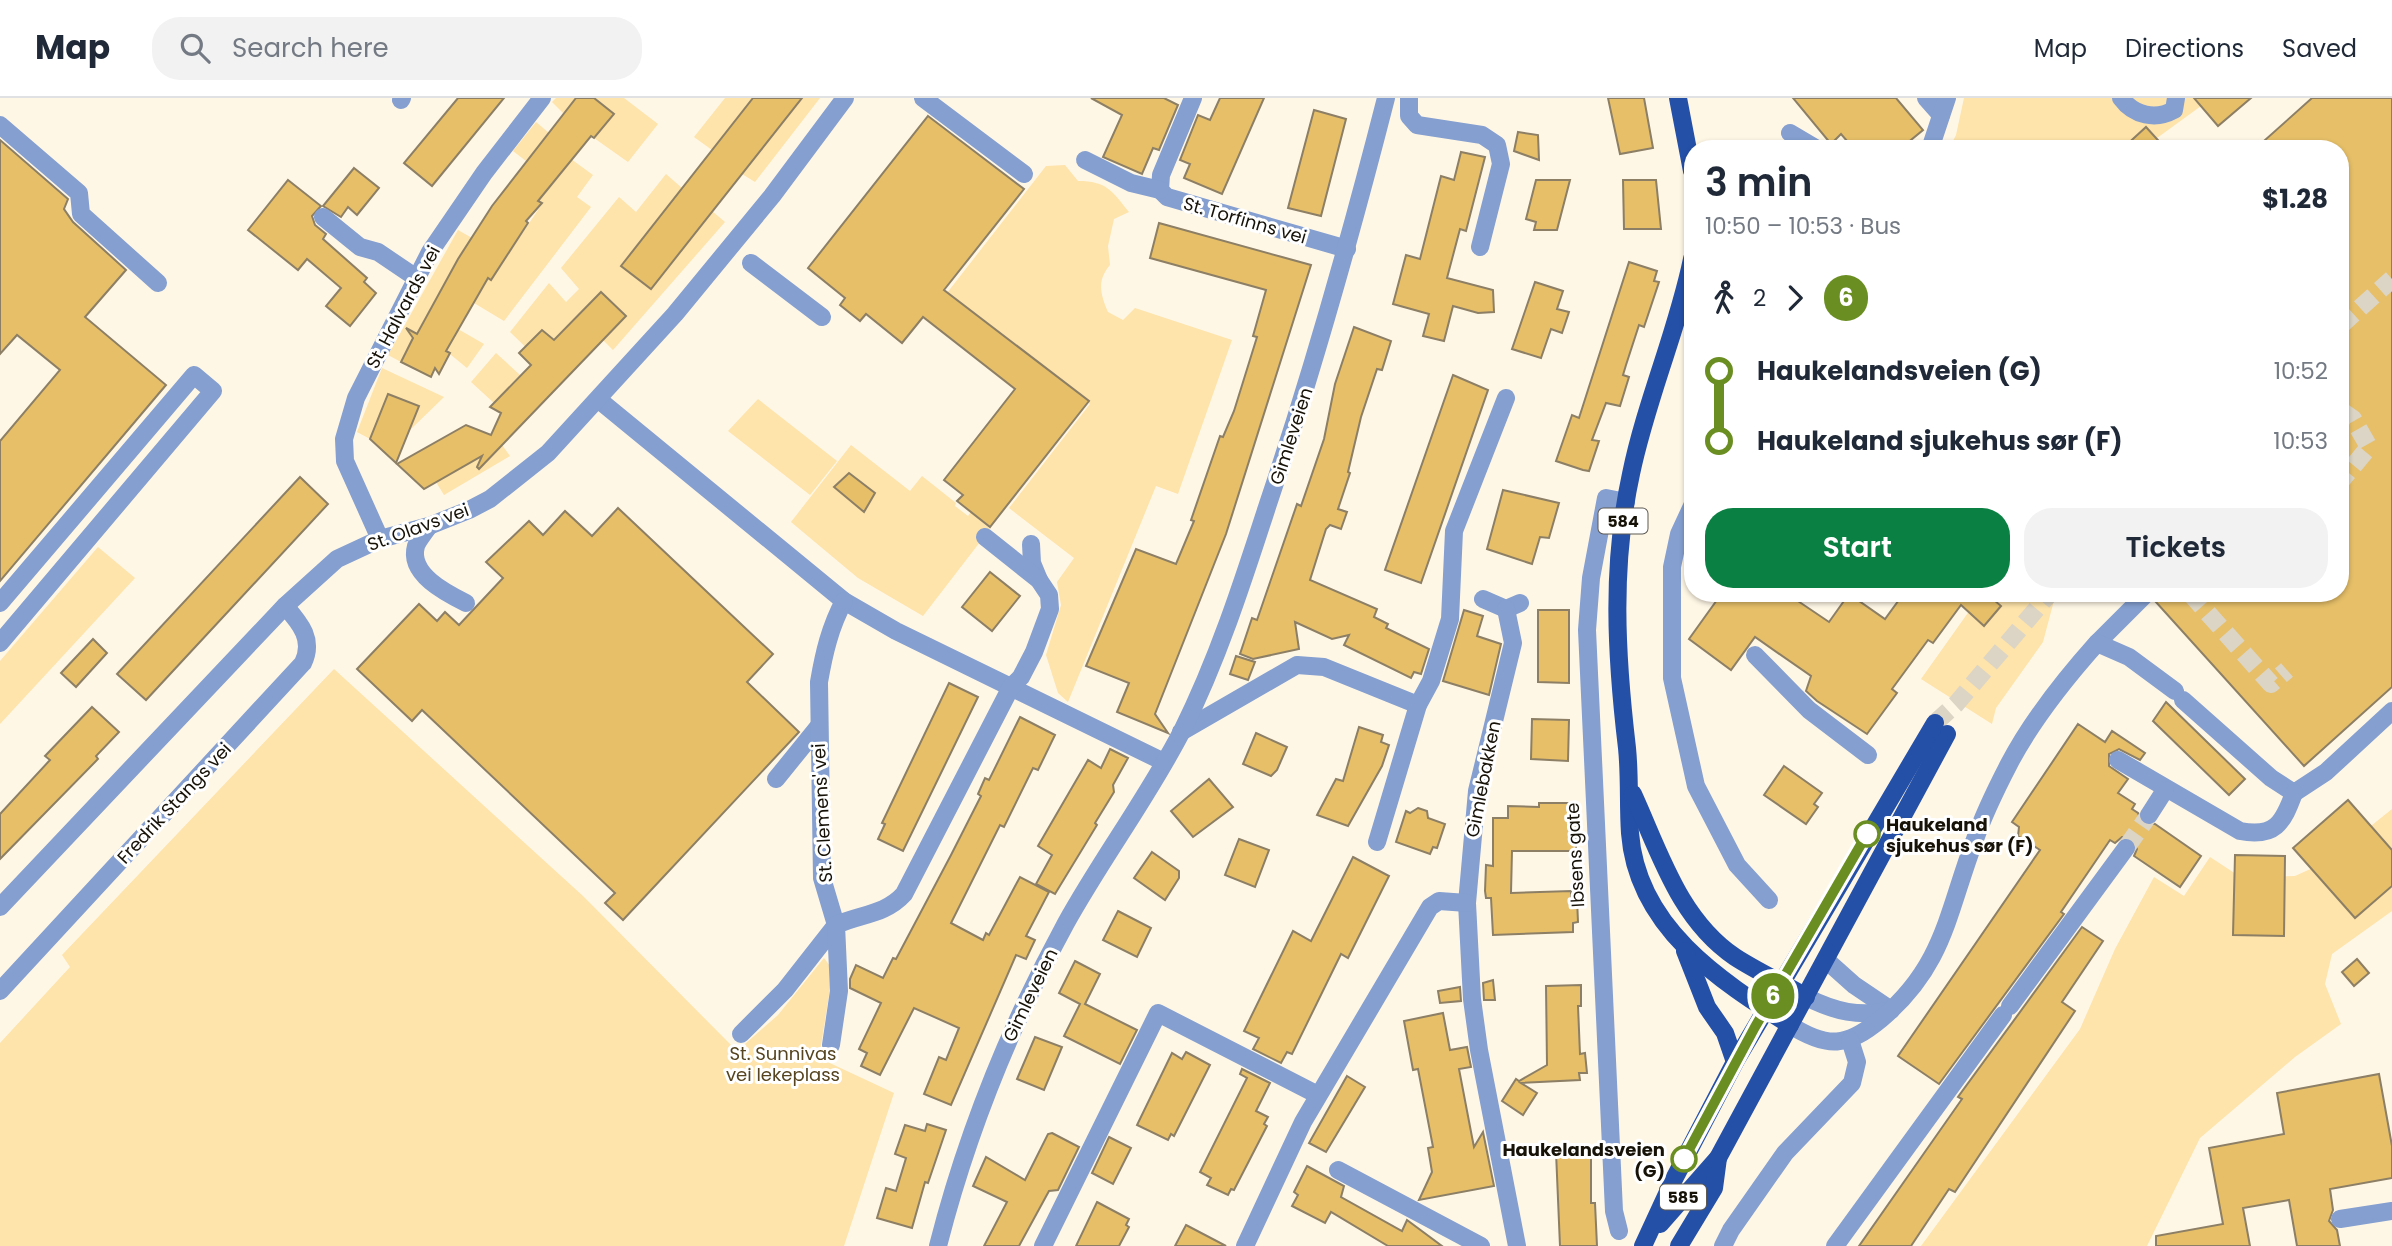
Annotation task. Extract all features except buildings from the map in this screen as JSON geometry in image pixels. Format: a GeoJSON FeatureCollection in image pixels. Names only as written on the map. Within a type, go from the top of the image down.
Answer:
{"type":"FeatureCollection","features":[{"type":"Feature","properties":{"kind":"main road"},"geometry":{"type":"LineString","coordinates":[[1678,98],[1686,140]]}},
{"type":"Feature","properties":{"kind":"main road","name":"584"},"geometry":{"type":"LineString","coordinates":[[1684,298],[1631,473],[1616,578],[1616,635],[1631,791],[1630,834],[1643,882],[1662,919],[1684,947],[1710,972],[1790,1026]]}},
{"type":"Feature","properties":{"kind":"main road","name":"585"},"geometry":{"type":"LineString","coordinates":[[1941,728],[1826,960],[1718,1158],[1646,1242],[1673,1181],[1765,1009],[1941,728]]}},
{"type":"Feature","properties":{"kind":"main road","name":"584"},"geometry":{"type":"LineString","coordinates":[[1631,791],[1670,878],[1695,918],[1736,957],[1806,996]]}},
{"type":"Feature","properties":{"kind":"main road","name":"584"},"geometry":{"type":"LineString","coordinates":[[1684,947],[1707,1007],[1725,1034],[1735,1062]]}},
{"type":"Feature","properties":{"kind":"main road","name":"585"},"geometry":{"type":"LineString","coordinates":[[1679,1246],[1714,1188],[1718,1158]]}},
{"type":"Feature","properties":{"kind":"street","name":"St. Halvards vei"},"geometry":{"type":"LineString","coordinates":[[380,539],[345,461],[344,439],[356,398],[415,277],[484,173],[542,98]]}},
{"type":"Feature","properties":{"kind":"street","name":"St. Olavs vei"},"geometry":{"type":"LineString","coordinates":[[0,907],[285,606],[337,559],[380,539],[429,526],[480,504],[548,453],[599,400],[772,196],[845,98]]}},
{"type":"Feature","properties":{"kind":"street"},"geometry":{"type":"LineString","coordinates":[[923,98],[1024,174]]}},
{"type":"Feature","properties":{"kind":"street","name":"St. Torfinns vei"},"geometry":{"type":"LineString","coordinates":[[1193,98],[1161,175],[1160,190],[1179,202],[1347,249]]}},
{"type":"Feature","properties":{"kind":"street","name":"Gimleveien"},"geometry":{"type":"LineString","coordinates":[[938,1246],[976,1121],[1013,1026],[1085,890],[1181,732],[1209,670],[1252,553],[1309,383],[1386,98]]}},
{"type":"Feature","properties":{"kind":"street"},"geometry":{"type":"LineString","coordinates":[[1409,98],[1409,116],[1417,125],[1482,135],[1497,145],[1501,164],[1480,247]]}},
{"type":"Feature","properties":{"kind":"street"},"geometry":{"type":"LineString","coordinates":[[1926,98],[1944,106],[1933,140]]}},
{"type":"Feature","properties":{"kind":"street"},"geometry":{"type":"LineString","coordinates":[[2121,98],[2143,115],[2162,117],[2174,110],[2176,98]]}},
{"type":"Feature","properties":{"kind":"street"},"geometry":{"type":"LineString","coordinates":[[0,125],[79,193],[81,214],[158,283]]}},
{"type":"Feature","properties":{"kind":"street"},"geometry":{"type":"LineString","coordinates":[[1790,133],[1802,140]]}},
{"type":"Feature","properties":{"kind":"street"},"geometry":{"type":"LineString","coordinates":[[1085,160],[1131,183],[1160,190]]}},
{"type":"Feature","properties":{"kind":"street"},"geometry":{"type":"LineString","coordinates":[[323,217],[360,247],[378,252],[415,277]]}},
{"type":"Feature","properties":{"kind":"street"},"geometry":{"type":"LineString","coordinates":[[751,263],[822,317]]}},
{"type":"Feature","properties":{"kind":"street"},"geometry":{"type":"LineString","coordinates":[[0,603],[194,375],[213,391],[0,643]]}},
{"type":"Feature","properties":{"kind":"street"},"geometry":{"type":"LineString","coordinates":[[1377,842],[1418,705],[1431,681],[1456,609],[1454,531],[1506,398]]}},
{"type":"Feature","properties":{"kind":"street"},"geometry":{"type":"LineString","coordinates":[[599,400],[844,601],[896,631],[1164,762]]}},
{"type":"Feature","properties":{"kind":"street","name":"Ibsens gate"},"geometry":{"type":"LineString","coordinates":[[1619,1231],[1614,1211],[1587,630],[1591,578],[1606,498],[1626,502]]}},
{"type":"Feature","properties":{"kind":"street"},"geometry":{"type":"LineString","coordinates":[[1684,523],[1672,567],[1672,678],[1676,702],[1696,786],[1711,819],[1737,864],[1769,900]]}},
{"type":"Feature","properties":{"kind":"street"},"geometry":{"type":"LineString","coordinates":[[429,526],[416,546],[417,565],[439,589],[466,603]]}},
{"type":"Feature","properties":{"kind":"street"},"geometry":{"type":"LineString","coordinates":[[985,537],[1039,580]]}},
{"type":"Feature","properties":{"kind":"street"},"geometry":{"type":"LineString","coordinates":[[741,1034],[785,990],[836,925],[857,915],[884,910],[904,894],[1011,687],[1021,677],[1050,609],[1049,595],[1032,563],[1031,544]]}},
{"type":"Feature","properties":{"kind":"street","name":"Gimlebakken"},"geometry":{"type":"LineString","coordinates":[[1483,599],[1513,606],[1513,643],[1477,791],[1468,903],[1472,999],[1517,1246]]}},
{"type":"Feature","properties":{"kind":"street","name":"St. Clemens' vei"},"geometry":{"type":"LineString","coordinates":[[836,925],[822,878],[820,682],[824,651],[834,619],[844,601]]}},
{"type":"Feature","properties":{"kind":"street"},"geometry":{"type":"LineString","coordinates":[[1790,1026],[1828,1042],[1850,1040],[1908,994],[1935,956],[1974,841],[2009,764],[2053,696],[2097,643],[2138,602]]}},
{"type":"Feature","properties":{"kind":"street","name":"Fredrik Stangs vei"},"geometry":{"type":"LineString","coordinates":[[0,991],[303,663],[309,649],[307,636],[285,606]]}},
{"type":"Feature","properties":{"kind":"street"},"geometry":{"type":"LineString","coordinates":[[2097,643],[2129,657],[2179,696],[2271,779],[2294,793]]}},
{"type":"Feature","properties":{"kind":"street"},"geometry":{"type":"LineString","coordinates":[[1755,655],[1809,710],[1868,755]]}},
{"type":"Feature","properties":{"kind":"street"},"geometry":{"type":"LineString","coordinates":[[1181,732],[1297,665],[1324,667],[1418,705]]}},
{"type":"Feature","properties":{"kind":"street"},"geometry":{"type":"LineString","coordinates":[[2118,760],[2165,790],[2240,831],[2257,834],[2273,829],[2286,816],[2294,793],[2326,772],[2392,711]]}},
{"type":"Feature","properties":{"kind":"street"},"geometry":{"type":"LineString","coordinates":[[776,779],[819,726]]}},
{"type":"Feature","properties":{"kind":"street"},"geometry":{"type":"LineString","coordinates":[[2149,815],[2165,790]]}},
{"type":"Feature","properties":{"kind":"street"},"geometry":{"type":"LineString","coordinates":[[1835,1246],[2126,848]]}},
{"type":"Feature","properties":{"kind":"street"},"geometry":{"type":"LineString","coordinates":[[1245,1246],[1318,1095],[1430,907],[1439,901],[1468,903]]}},
{"type":"Feature","properties":{"kind":"street"},"geometry":{"type":"LineString","coordinates":[[831,1045],[839,991],[836,925]]}},
{"type":"Feature","properties":{"kind":"street"},"geometry":{"type":"LineString","coordinates":[[1826,960],[1853,985],[1891,1010]]}},
{"type":"Feature","properties":{"kind":"street"},"geometry":{"type":"LineString","coordinates":[[1806,996],[1827,1007],[1849,1013],[1869,1014],[1891,1010]]}},
{"type":"Feature","properties":{"kind":"street"},"geometry":{"type":"LineString","coordinates":[[1043,1246],[1158,1013],[1318,1095]]}},
{"type":"Feature","properties":{"kind":"street"},"geometry":{"type":"LineString","coordinates":[[1723,1246],[1731,1230],[1785,1153],[1853,1083],[1857,1062],[1850,1040]]}},
{"type":"Feature","properties":{"kind":"street"},"geometry":{"type":"LineString","coordinates":[[1338,1170],[1481,1246]]}},
{"type":"Feature","properties":{"kind":"street"},"geometry":{"type":"LineString","coordinates":[[2340,1219],[2392,1211]]}},
{"type":"Feature","properties":{"kind":"green space"},"geometry":{"type":"Polygon","coordinates":[[[556,98],[576,98],[563,113],[552,102],[556,98]]]}},
{"type":"Feature","properties":{"kind":"green space"},"geometry":{"type":"Polygon","coordinates":[[[594,98],[624,98],[658,124],[628,162],[594,138],[614,114],[594,98]]]}},
{"type":"Feature","properties":{"kind":"green space"},"geometry":{"type":"Polygon","coordinates":[[[725,98],[753,98],[712,150],[694,137],[725,98]]]}},
{"type":"Feature","properties":{"kind":"green space"},"geometry":{"type":"Polygon","coordinates":[[[802,98],[820,98],[755,182],[742,174],[802,98]]]}},
{"type":"Feature","properties":{"kind":"green space"},"geometry":{"type":"Polygon","coordinates":[[[1964,98],[2194,98],[2201,106],[2157,138],[2146,127],[2132,140],[1954,140],[1964,98]]]}},
{"type":"Feature","properties":{"kind":"green space"},"geometry":{"type":"Polygon","coordinates":[[[536,122],[549,133],[526,161],[513,151],[536,122]]]}},
{"type":"Feature","properties":{"kind":"green space"},"geometry":{"type":"Polygon","coordinates":[[[571,159],[593,175],[577,197],[591,207],[504,321],[474,303],[486,277],[491,280],[542,204],[538,200],[571,159]]]}},
{"type":"Feature","properties":{"kind":"green space"},"geometry":{"type":"Polygon","coordinates":[[[1065,165],[1078,181],[1096,183],[1108,189],[1129,212],[1114,219],[1108,246],[1110,265],[1103,276],[1101,287],[1108,312],[1123,320],[1135,308],[1232,340],[1178,494],[1156,486],[1068,702],[1058,693],[1046,655],[1061,605],[1057,582],[1074,558],[1009,508],[1090,404],[947,293],[1046,166],[1065,165]]]}},
{"type":"Feature","properties":{"kind":"green space"},"geometry":{"type":"Polygon","coordinates":[[[666,174],[682,188],[621,265],[651,289],[712,211],[725,222],[613,350],[603,340],[537,358],[510,332],[549,283],[566,302],[579,289],[561,268],[619,197],[636,212],[666,174]]]}},
{"type":"Feature","properties":{"kind":"green space"},"geometry":{"type":"Polygon","coordinates":[[[458,230],[472,238],[401,362],[388,355],[458,230]]]}},
{"type":"Feature","properties":{"kind":"green space"},"geometry":{"type":"Polygon","coordinates":[[[458,329],[484,344],[467,368],[445,350],[458,329]]]}},
{"type":"Feature","properties":{"kind":"green space"},"geometry":{"type":"Polygon","coordinates":[[[496,353],[520,375],[494,403],[471,382],[496,353]]]}},
{"type":"Feature","properties":{"kind":"green space"},"geometry":{"type":"Polygon","coordinates":[[[382,368],[444,397],[410,430],[419,406],[388,394],[370,439],[357,432],[382,368]]]}},
{"type":"Feature","properties":{"kind":"green space"},"geometry":{"type":"Polygon","coordinates":[[[758,399],[837,461],[810,495],[728,431],[758,399]]]}},
{"type":"Feature","properties":{"kind":"green space"},"geometry":{"type":"Polygon","coordinates":[[[502,445],[510,456],[444,495],[436,482],[502,445]]]}},
{"type":"Feature","properties":{"kind":"green space"},"geometry":{"type":"Polygon","coordinates":[[[851,445],[910,491],[922,476],[956,503],[955,506],[968,516],[971,512],[990,529],[923,616],[858,578],[791,522],[851,445]]]}},
{"type":"Feature","properties":{"kind":"green space"},"geometry":{"type":"Polygon","coordinates":[[[98,547],[135,578],[0,724],[0,661],[98,547]]]}},
{"type":"Feature","properties":{"kind":"green space"},"geometry":{"type":"Polygon","coordinates":[[[1976,602],[2054,602],[2043,642],[1996,708],[1992,724],[1921,679],[1976,602]]]}},
{"type":"Feature","properties":{"kind":"green space","name":"St. Sunnivas vei lekeplass"},"geometry":{"type":"Polygon","coordinates":[[[334,669],[583,896],[737,1051],[778,1015],[824,958],[833,970],[819,1058],[894,1093],[844,1246],[0,1246],[0,1043],[70,967],[62,955],[334,669]]]}},
{"type":"Feature","properties":{"kind":"green space"},"geometry":{"type":"Polygon","coordinates":[[[2392,809],[2392,911],[2332,954],[2325,984],[2341,1024],[2295,1057],[2200,1138],[2147,1246],[1921,1246],[2080,1029],[2115,949],[2154,877],[2184,896],[2210,857],[2242,878],[2295,876],[2326,862],[2392,809]]]}},
{"type":"Feature","properties":{"kind":"tunnel"},"geometry":{"type":"LineString","coordinates":[[2349,318],[2392,279]]}},
{"type":"Feature","properties":{"kind":"tunnel"},"geometry":{"type":"LineString","coordinates":[[2349,416],[2369,447],[2349,471]]}},
{"type":"Feature","properties":{"kind":"tunnel"},"geometry":{"type":"LineString","coordinates":[[1935,723],[1956,704],[2042,602]]}},
{"type":"Feature","properties":{"kind":"tunnel"},"geometry":{"type":"LineString","coordinates":[[2198,602],[2271,684],[2287,670]]}},
{"type":"Feature","properties":{"kind":"tunnel"},"geometry":{"type":"LineString","coordinates":[[2126,848],[2149,815]]}},
{"type":"Feature","properties":{"kind":"bus line","name":"6"},"geometry":{"type":"LineString","coordinates":[[1684,1159],[1735,1062],[1867,834]]}},
{"type":"Feature","properties":{"kind":"place","name":"Haukeland sjukehus sør (F)"},"geometry":{"type":"Point","coordinates":[1867,834]}},
{"type":"Feature","properties":{"kind":"place","name":"Haukelandsveien (G)"},"geometry":{"type":"Point","coordinates":[1684,1159]}}]}
